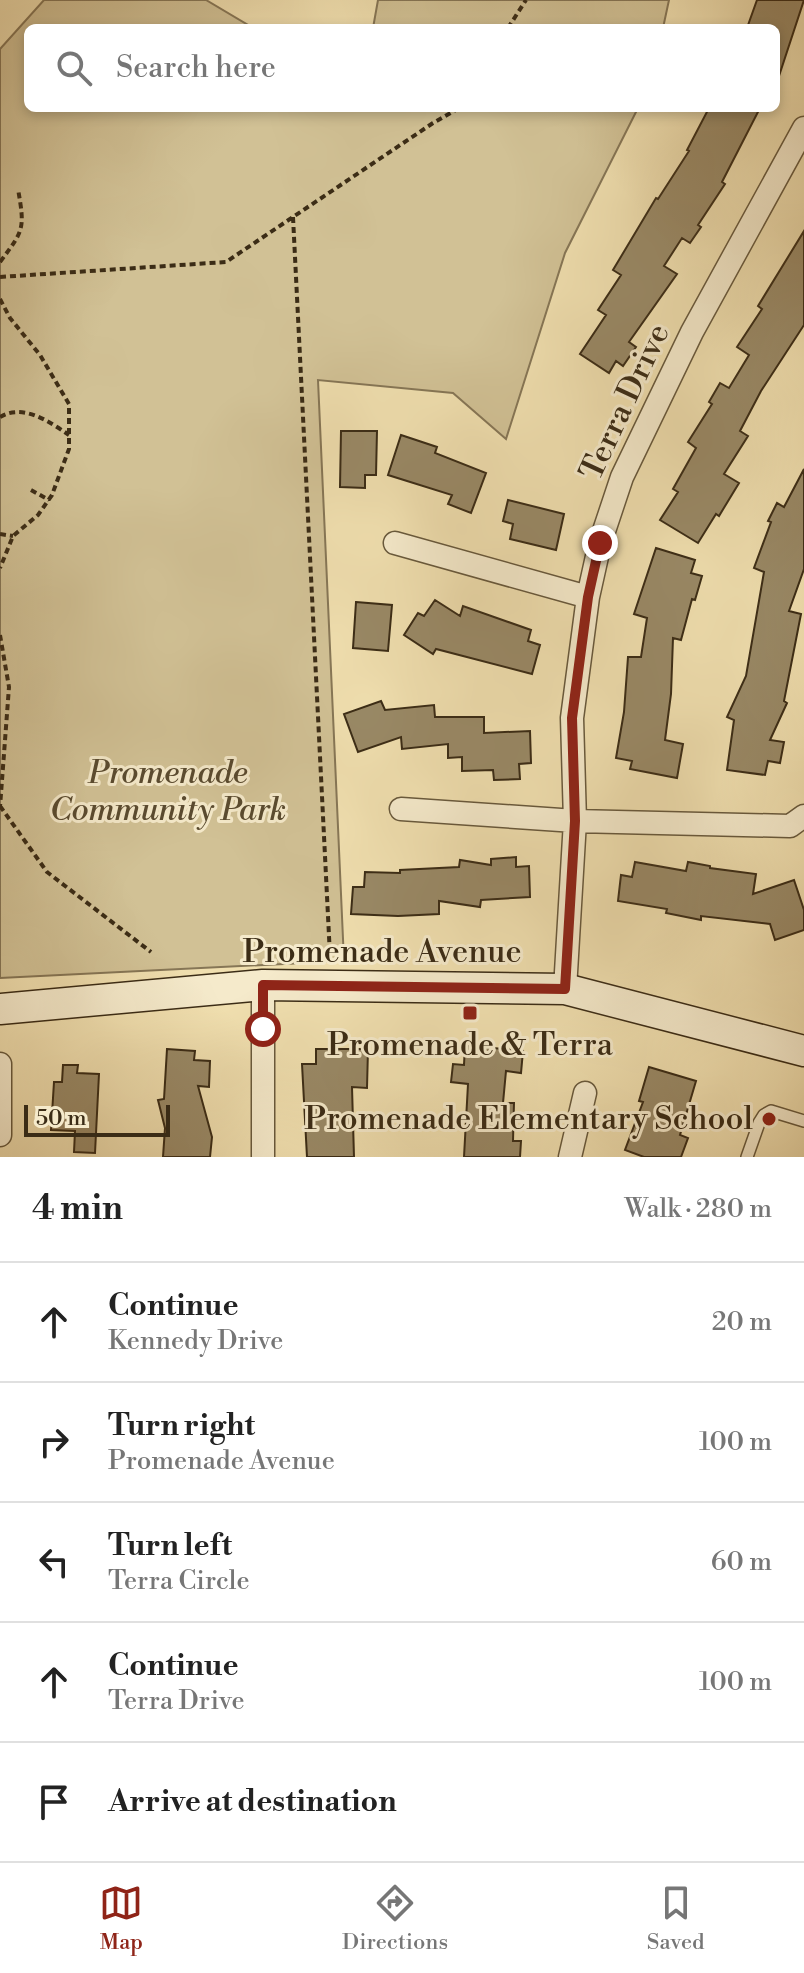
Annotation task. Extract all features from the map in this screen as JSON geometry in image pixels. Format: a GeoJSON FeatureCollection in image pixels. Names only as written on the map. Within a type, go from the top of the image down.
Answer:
{"type":"FeatureCollection","features":[{"type":"Feature","properties":{"kind":"main road","name":"Promenade Avenue"},"geometry":{"type":"LineString","coordinates":[[0,1009],[263,985],[565,989],[804,1051]]}},
{"type":"Feature","properties":{"kind":"street","name":"Terra Drive"},"geometry":{"type":"LineString","coordinates":[[565,989],[575,821],[572,718],[588,597],[600,543],[622,477],[692,332],[804,128]]}},
{"type":"Feature","properties":{"kind":"street"},"geometry":{"type":"LineString","coordinates":[[395,543],[588,597]]}},
{"type":"Feature","properties":{"kind":"street"},"geometry":{"type":"LineString","coordinates":[[401,809],[575,821],[797,821]]}},
{"type":"Feature","properties":{"kind":"street"},"geometry":{"type":"LineString","coordinates":[[263,985],[263,1157]]}},
{"type":"Feature","properties":{"kind":"street"},"geometry":{"type":"LineString","coordinates":[[0,1064],[0,1135]]}},
{"type":"Feature","properties":{"kind":"street"},"geometry":{"type":"LineString","coordinates":[[570,1157],[585,1093]]}},
{"type":"Feature","properties":{"kind":"lane"},"geometry":{"type":"LineString","coordinates":[[747,1157],[764,1115],[771,1111],[804,1121]]}},
{"type":"Feature","properties":{"kind":"path"},"geometry":{"type":"LineString","coordinates":[[511,24],[526,0]]}},
{"type":"Feature","properties":{"kind":"path"},"geometry":{"type":"LineString","coordinates":[[0,277],[226,262],[452,112]]}},
{"type":"Feature","properties":{"kind":"path"},"geometry":{"type":"LineString","coordinates":[[0,262],[21,234],[23,219],[18,189]]}},
{"type":"Feature","properties":{"kind":"path"},"geometry":{"type":"LineString","coordinates":[[293,217],[330,956]]}},
{"type":"Feature","properties":{"kind":"path"},"geometry":{"type":"LineString","coordinates":[[0,299],[10,318],[40,355],[69,404],[69,449],[49,500],[38,515],[13,536],[0,568]]}},
{"type":"Feature","properties":{"kind":"path"},"geometry":{"type":"LineString","coordinates":[[0,417],[8,412],[43,417],[69,435]]}},
{"type":"Feature","properties":{"kind":"path"},"geometry":{"type":"LineString","coordinates":[[31,490],[49,500]]}},
{"type":"Feature","properties":{"kind":"path"},"geometry":{"type":"LineString","coordinates":[[0,534],[13,536]]}},
{"type":"Feature","properties":{"kind":"path"},"geometry":{"type":"LineString","coordinates":[[0,635],[9,687],[0,806],[47,872],[151,952]]}},
{"type":"Feature","properties":{"kind":"path"},"geometry":{"type":"LineString","coordinates":[[0,674],[6,668]]}},
{"type":"Feature","properties":{"kind":"path"},"geometry":{"type":"LineString","coordinates":[[0,741],[5,745]]}},
{"type":"Feature","properties":{"kind":"green space","name":"Promenade Community Park"},"geometry":{"type":"Polygon","coordinates":[[[44,0],[206,0],[246,24],[24,24],[24,112],[636,112],[565,253],[506,439],[453,393],[318,380],[344,961],[0,978],[0,49],[44,0]]]}},
{"type":"Feature","properties":{"kind":"green space"},"geometry":{"type":"Polygon","coordinates":[[[378,0],[669,0],[664,24],[374,24],[378,0]]]}},
{"type":"Feature","properties":{"kind":"building"},"geometry":{"type":"Polygon","coordinates":[[[757,0],[804,0],[780,73],[780,24],[748,24],[757,0]]]}},
{"type":"Feature","properties":{"kind":"building"},"geometry":{"type":"Polygon","coordinates":[[[707,112],[758,112],[722,182],[725,184],[698,225],[701,227],[690,243],[682,238],[664,266],[677,274],[629,342],[636,347],[623,366],[616,361],[609,373],[580,354],[606,315],[598,310],[621,275],[613,270],[707,112]]]}},
{"type":"Feature","properties":{"kind":"building"},"geometry":{"type":"Polygon","coordinates":[[[804,231],[804,325],[761,391],[740,431],[748,436],[724,474],[739,483],[698,543],[660,520],[678,492],[673,489],[696,448],[688,442],[712,404],[709,402],[720,383],[729,388],[749,355],[737,347],[762,309],[758,306],[804,231]]]}},
{"type":"Feature","properties":{"kind":"building"},"geometry":{"type":"Polygon","coordinates":[[[341,431],[377,431],[376,475],[365,475],[365,488],[340,487],[341,431]]]}},
{"type":"Feature","properties":{"kind":"building"},"geometry":{"type":"Polygon","coordinates":[[[401,435],[437,447],[435,453],[486,473],[471,513],[448,504],[452,495],[388,475],[401,435]]]}},
{"type":"Feature","properties":{"kind":"building"},"geometry":{"type":"Polygon","coordinates":[[[804,469],[804,569],[789,611],[801,614],[784,701],[787,703],[770,740],[784,742],[780,763],[768,761],[765,775],[727,770],[734,720],[727,717],[746,676],[764,572],[754,568],[771,522],[768,521],[777,503],[784,507],[804,469]]]}},
{"type":"Feature","properties":{"kind":"building"},"geometry":{"type":"Polygon","coordinates":[[[508,500],[564,514],[556,550],[510,539],[513,524],[503,521],[508,500]]]}},
{"type":"Feature","properties":{"kind":"building"},"geometry":{"type":"Polygon","coordinates":[[[656,548],[695,560],[691,573],[702,576],[681,640],[673,638],[665,740],[683,744],[677,778],[630,769],[632,761],[616,758],[624,712],[628,657],[641,657],[647,618],[634,614],[656,548]]]}},
{"type":"Feature","properties":{"kind":"building"},"geometry":{"type":"Polygon","coordinates":[[[435,600],[460,616],[463,606],[531,630],[528,641],[540,645],[532,674],[436,649],[433,654],[404,635],[418,613],[424,616],[435,600]]]}},
{"type":"Feature","properties":{"kind":"building"},"geometry":{"type":"Polygon","coordinates":[[[356,602],[392,605],[388,651],[353,648],[356,602]]]}},
{"type":"Feature","properties":{"kind":"building"},"geometry":{"type":"Polygon","coordinates":[[[381,701],[385,710],[434,705],[435,717],[484,717],[484,733],[530,731],[531,763],[519,764],[520,779],[494,780],[493,770],[462,771],[462,757],[448,758],[448,744],[402,749],[401,737],[358,752],[344,714],[381,701]]]}},
{"type":"Feature","properties":{"kind":"building"},"geometry":{"type":"Polygon","coordinates":[[[516,857],[516,867],[529,866],[530,897],[481,900],[480,907],[439,901],[439,914],[351,914],[353,887],[364,887],[365,872],[400,873],[400,870],[459,867],[460,860],[491,865],[491,859],[516,857]]]}},
{"type":"Feature","properties":{"kind":"building"},"geometry":{"type":"Polygon","coordinates":[[[635,862],[686,871],[688,862],[756,874],[753,894],[794,880],[804,910],[804,930],[775,940],[770,924],[701,916],[701,920],[666,913],[667,909],[618,901],[621,875],[632,877],[635,862]]]}},
{"type":"Feature","properties":{"kind":"building"},"geometry":{"type":"Polygon","coordinates":[[[465,1045],[523,1051],[521,1073],[506,1071],[503,1103],[514,1103],[513,1141],[521,1141],[520,1157],[464,1157],[468,1084],[451,1082],[453,1064],[464,1065],[465,1045]]]}},
{"type":"Feature","properties":{"kind":"building"},"geometry":{"type":"Polygon","coordinates":[[[167,1049],[195,1051],[194,1060],[210,1061],[209,1087],[198,1086],[212,1137],[210,1157],[163,1157],[165,1128],[158,1100],[164,1099],[167,1049]]]}},
{"type":"Feature","properties":{"kind":"building"},"geometry":{"type":"Polygon","coordinates":[[[316,1049],[368,1049],[367,1088],[352,1087],[354,1157],[307,1157],[302,1064],[316,1064],[316,1049]]]}},
{"type":"Feature","properties":{"kind":"building"},"geometry":{"type":"Polygon","coordinates":[[[63,1065],[78,1065],[77,1073],[99,1074],[95,1153],[74,1152],[75,1131],[51,1130],[54,1082],[62,1082],[63,1065]]]}},
{"type":"Feature","properties":{"kind":"building"},"geometry":{"type":"Polygon","coordinates":[[[649,1067],[696,1081],[680,1135],[688,1138],[681,1157],[644,1157],[625,1150],[643,1102],[639,1101],[649,1067]]]}},
{"type":"Feature","properties":{"kind":"place","name":"Promenade & Terra"},"geometry":{"type":"Point","coordinates":[470,1013]}},
{"type":"Feature","properties":{"kind":"place","name":"Promenade Elementary School"},"geometry":{"type":"Point","coordinates":[769,1119]}},
{"type":"Feature","properties":{"kind":"route"},"geometry":{"type":"LineString","coordinates":[[263,1029],[263,985],[565,989],[575,821],[572,718],[588,597],[600,543]]}}]}
